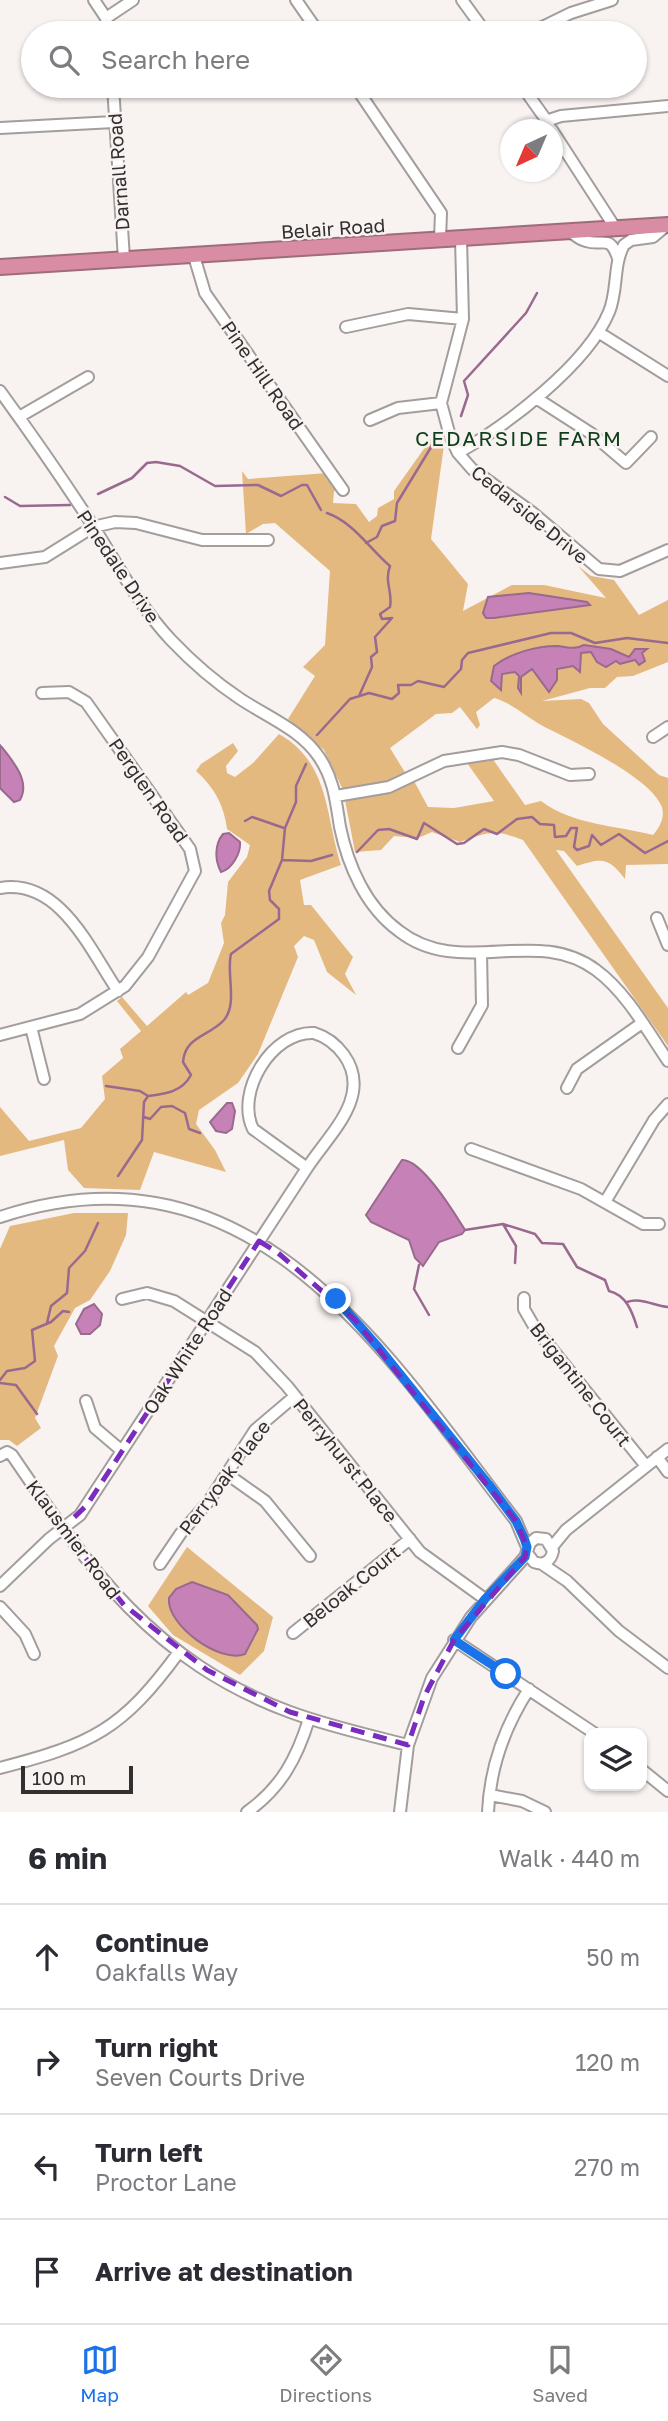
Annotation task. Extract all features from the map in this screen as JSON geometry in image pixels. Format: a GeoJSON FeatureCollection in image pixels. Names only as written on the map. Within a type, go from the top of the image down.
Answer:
{"type":"FeatureCollection","features":[{"type":"Feature","properties":{"kind":"highway","name":"Belair Road"},"geometry":{"type":"LineString","coordinates":[[0,267],[667,225]]}},
{"type":"Feature","properties":{"kind":"street"},"geometry":{"type":"LineString","coordinates":[[94,0],[107,21]]}},
{"type":"Feature","properties":{"kind":"street"},"geometry":{"type":"LineString","coordinates":[[106,18],[132,0]]}},
{"type":"Feature","properties":{"kind":"street"},"geometry":{"type":"LineString","coordinates":[[296,0],[311,21]]}},
{"type":"Feature","properties":{"kind":"street"},"geometry":{"type":"LineString","coordinates":[[462,0],[477,21]]}},
{"type":"Feature","properties":{"kind":"street"},"geometry":{"type":"LineString","coordinates":[[555,21],[612,0]]}},
{"type":"Feature","properties":{"kind":"street","name":"Darnall Road"},"geometry":{"type":"LineString","coordinates":[[113,98],[124,259]]}},
{"type":"Feature","properties":{"kind":"street"},"geometry":{"type":"LineString","coordinates":[[363,98],[441,213],[440,239]]}},
{"type":"Feature","properties":{"kind":"street"},"geometry":{"type":"LineString","coordinates":[[530,98],[545,119]]}},
{"type":"Feature","properties":{"kind":"street"},"geometry":{"type":"LineString","coordinates":[[558,119],[561,116],[668,106]]}},
{"type":"Feature","properties":{"kind":"street"},"geometry":{"type":"LineString","coordinates":[[0,128],[114,122]]}},
{"type":"Feature","properties":{"kind":"street"},"geometry":{"type":"LineString","coordinates":[[563,147],[616,229]]}},
{"type":"Feature","properties":{"kind":"street"},"geometry":{"type":"LineString","coordinates":[[458,453],[508,422],[583,352],[598,331],[613,300],[624,244],[631,240],[653,237],[667,225]]}},
{"type":"Feature","properties":{"kind":"street"},"geometry":{"type":"LineString","coordinates":[[570,232],[587,242],[606,241],[613,246],[619,261]]}},
{"type":"Feature","properties":{"kind":"street","name":"Cedarside Drive"},"geometry":{"type":"LineString","coordinates":[[461,238],[463,319],[442,403],[450,436],[458,453],[472,469],[558,533],[599,569],[614,572],[668,550]]}},
{"type":"Feature","properties":{"kind":"street","name":"Pine Hill Road"},"geometry":{"type":"LineString","coordinates":[[194,256],[205,293],[343,490]]}},
{"type":"Feature","properties":{"kind":"street"},"geometry":{"type":"LineString","coordinates":[[346,327],[408,314],[463,319]]}},
{"type":"Feature","properties":{"kind":"street"},"geometry":{"type":"LineString","coordinates":[[598,331],[668,376]]}},
{"type":"Feature","properties":{"kind":"street"},"geometry":{"type":"LineString","coordinates":[[19,417],[88,377]]}},
{"type":"Feature","properties":{"kind":"street","name":"Pinedale Drive"},"geometry":{"type":"LineString","coordinates":[[0,391],[142,604],[172,640],[237,697],[300,736],[326,766],[336,796],[346,851],[353,871],[388,922],[412,940],[455,954],[535,950],[572,957],[604,977],[642,1023],[668,1061]]}},
{"type":"Feature","properties":{"kind":"street"},"geometry":{"type":"LineString","coordinates":[[536,398],[592,434],[626,463],[651,437]]}},
{"type":"Feature","properties":{"kind":"street"},"geometry":{"type":"LineString","coordinates":[[370,421],[398,408],[442,403]]}},
{"type":"Feature","properties":{"kind":"street"},"geometry":{"type":"LineString","coordinates":[[0,563],[34,560],[55,554],[93,527],[125,523],[202,540],[268,540]]}},
{"type":"Feature","properties":{"kind":"street","name":"Perglen Road"},"geometry":{"type":"LineString","coordinates":[[0,1035],[80,1014],[118,991],[148,957],[189,885],[195,864],[183,839],[83,698],[63,691],[42,692]]}},
{"type":"Feature","properties":{"kind":"street"},"geometry":{"type":"LineString","coordinates":[[653,737],[668,727]]}},
{"type":"Feature","properties":{"kind":"street"},"geometry":{"type":"LineString","coordinates":[[336,796],[389,786],[444,761],[502,752],[519,754],[569,775],[589,774]]}},
{"type":"Feature","properties":{"kind":"street"},"geometry":{"type":"LineString","coordinates":[[0,888],[29,889],[53,901],[118,991]]}},
{"type":"Feature","properties":{"kind":"street"},"geometry":{"type":"LineString","coordinates":[[657,918],[668,945]]}},
{"type":"Feature","properties":{"kind":"street"},"geometry":{"type":"LineString","coordinates":[[458,1048],[482,1005],[481,953]]}},
{"type":"Feature","properties":{"kind":"street"},"geometry":{"type":"LineString","coordinates":[[567,1088],[577,1069],[642,1023]]}},
{"type":"Feature","properties":{"kind":"street"},"geometry":{"type":"LineString","coordinates":[[31,1027],[44,1079]]}},
{"type":"Feature","properties":{"kind":"street","name":"Oak White Road"},"geometry":{"type":"LineString","coordinates":[[0,1586],[80,1515],[350,1105],[356,1084],[351,1065],[339,1048],[323,1036],[305,1032],[295,1034],[278,1046],[256,1078],[247,1110],[253,1129],[307,1168]]}},
{"type":"Feature","properties":{"kind":"street"},"geometry":{"type":"LineString","coordinates":[[605,1202],[654,1120],[668,1104]]}},
{"type":"Feature","properties":{"kind":"street"},"geometry":{"type":"LineString","coordinates":[[471,1149],[551,1177],[605,1202],[643,1224],[659,1224]]}},
{"type":"Feature","properties":{"kind":"street"},"geometry":{"type":"LineString","coordinates":[[0,1217],[68,1202],[132,1201],[199,1215],[259,1241],[317,1282],[355,1320],[516,1521],[533,1556],[567,1581],[619,1631],[668,1668]]}},
{"type":"Feature","properties":{"kind":"street","name":"Perryhurst Place"},"geometry":{"type":"LineString","coordinates":[[122,1298],[137,1293],[159,1295],[188,1308],[255,1352],[295,1396],[427,1559],[485,1599]]}},
{"type":"Feature","properties":{"kind":"street","name":"Brigantine Court"},"geometry":{"type":"LineString","coordinates":[[524,1298],[530,1321],[646,1466]]}},
{"type":"Feature","properties":{"kind":"street","name":"Perryoak Place"},"geometry":{"type":"LineString","coordinates":[[160,1564],[227,1474],[255,1430],[295,1396]]}},
{"type":"Feature","properties":{"kind":"street"},"geometry":{"type":"LineString","coordinates":[[86,1401],[95,1428],[122,1451]]}},
{"type":"Feature","properties":{"kind":"street"},"geometry":{"type":"LineString","coordinates":[[548,1544],[668,1449]]}},
{"type":"Feature","properties":{"kind":"street","name":"Klausmier Road"},"geometry":{"type":"LineString","coordinates":[[4,1454],[118,1599],[179,1651],[254,1697],[309,1719],[408,1745]]}},
{"type":"Feature","properties":{"kind":"street"},"geometry":{"type":"LineString","coordinates":[[657,1457],[668,1472]]}},
{"type":"Feature","properties":{"kind":"street"},"geometry":{"type":"LineString","coordinates":[[227,1474],[265,1501],[310,1556]]}},
{"type":"Feature","properties":{"kind":"street"},"geometry":{"type":"LineString","coordinates":[[516,1521],[548,1544],[567,1581]]}},
{"type":"Feature","properties":{"kind":"street","name":"Beloak Court"},"geometry":{"type":"LineString","coordinates":[[293,1633],[410,1539]]}},
{"type":"Feature","properties":{"kind":"street"},"geometry":{"type":"LineString","coordinates":[[533,1556],[532,1540],[548,1544]]}},
{"type":"Feature","properties":{"kind":"street"},"geometry":{"type":"LineString","coordinates":[[533,1556],[549,1561],[548,1544]]}},
{"type":"Feature","properties":{"kind":"street"},"geometry":{"type":"LineString","coordinates":[[400,1812],[408,1745],[428,1688],[454,1640],[485,1599],[533,1556]]}},
{"type":"Feature","properties":{"kind":"street"},"geometry":{"type":"LineString","coordinates":[[0,1607],[26,1634],[34,1654]]}},
{"type":"Feature","properties":{"kind":"street"},"geometry":{"type":"LineString","coordinates":[[454,1640],[587,1728]]}},
{"type":"Feature","properties":{"kind":"street"},"geometry":{"type":"LineString","coordinates":[[0,1768],[71,1748],[110,1728],[141,1702],[179,1651]]}},
{"type":"Feature","properties":{"kind":"street"},"geometry":{"type":"LineString","coordinates":[[488,1812],[503,1737],[529,1689]]}},
{"type":"Feature","properties":{"kind":"street"},"geometry":{"type":"LineString","coordinates":[[247,1812],[266,1797],[286,1774],[297,1755],[309,1719]]}},
{"type":"Feature","properties":{"kind":"street"},"geometry":{"type":"LineString","coordinates":[[647,1774],[668,1791]]}},
{"type":"Feature","properties":{"kind":"street"},"geometry":{"type":"LineString","coordinates":[[490,1795],[522,1801],[545,1812]]}},
{"type":"Feature","properties":{"kind":"highlighted area"},"geometry":{"type":"Polygon","coordinates":[[[259,1241],[277,1252],[355,1320],[516,1521],[527,1547],[525,1557],[454,1640],[424,1697],[408,1745],[290,1712],[207,1670],[124,1605],[62,1529],[87,1505],[259,1241]]]}},
{"type":"Feature","properties":{"kind":"shaded area"},"geometry":{"type":"Polygon","coordinates":[[[438,429],[444,445],[431,539],[468,584],[463,611],[512,585],[544,585],[606,598],[578,566],[591,576],[614,580],[639,615],[668,600],[668,662],[633,676],[617,677],[605,688],[590,688],[542,701],[581,699],[589,703],[603,724],[659,775],[668,778],[668,864],[626,865],[625,879],[609,863],[599,861],[577,866],[564,851],[556,850],[668,1008],[668,1046],[523,840],[491,833],[460,842],[432,832],[418,838],[394,836],[381,850],[355,852],[345,800],[400,788],[414,781],[428,807],[454,808],[494,801],[467,763],[492,758],[525,805],[541,801],[580,820],[653,835],[662,821],[663,813],[653,794],[640,782],[607,759],[494,698],[476,712],[480,725],[477,729],[460,707],[452,713],[436,714],[390,748],[406,774],[393,781],[344,792],[324,750],[288,719],[315,676],[303,667],[325,645],[330,571],[275,523],[263,524],[246,534],[242,471],[248,479],[327,473],[339,490],[334,491],[333,503],[356,504],[369,522],[377,516],[378,508],[394,499],[394,491],[438,429]]]}},
{"type":"Feature","properties":{"kind":"shaded area"},"geometry":{"type":"Polygon","coordinates":[[[529,593],[587,602],[590,605],[494,618],[486,618],[483,613],[488,597],[529,593]]]}},
{"type":"Feature","properties":{"kind":"shaded area"},"geometry":{"type":"Polygon","coordinates":[[[584,645],[611,649],[629,657],[635,649],[647,649],[642,653],[645,661],[639,665],[635,660],[620,664],[616,661],[606,667],[597,662],[591,652],[581,653],[580,672],[573,666],[557,669],[557,680],[549,692],[532,669],[521,677],[521,693],[518,688],[519,676],[515,672],[502,674],[501,690],[491,681],[494,666],[516,654],[541,647],[574,648],[584,645]]]}},
{"type":"Feature","properties":{"kind":"shaded area"},"geometry":{"type":"Polygon","coordinates":[[[279,734],[296,746],[308,760],[323,792],[341,865],[300,880],[304,905],[311,905],[353,957],[345,974],[356,995],[327,972],[314,940],[304,936],[294,946],[298,957],[258,1054],[238,1083],[199,1110],[196,1124],[215,1150],[226,1172],[154,1152],[140,1190],[84,1188],[68,1170],[64,1140],[0,1156],[0,1107],[29,1141],[81,1128],[105,1099],[102,1076],[123,1058],[120,1049],[141,1031],[117,1001],[122,997],[147,1026],[186,992],[188,995],[208,983],[224,943],[221,923],[225,915],[228,882],[247,857],[250,845],[227,829],[217,797],[196,771],[201,764],[233,743],[238,751],[226,766],[227,773],[235,777],[253,763],[279,734]]]}},
{"type":"Feature","properties":{"kind":"shaded area"},"geometry":{"type":"Polygon","coordinates":[[[0,745],[22,778],[23,793],[20,800],[14,802],[0,788],[0,745]]]}},
{"type":"Feature","properties":{"kind":"shaded area"},"geometry":{"type":"Polygon","coordinates":[[[229,833],[240,842],[239,851],[232,864],[221,872],[217,848],[223,834],[229,833]]]}},
{"type":"Feature","properties":{"kind":"shaded area"},"geometry":{"type":"Polygon","coordinates":[[[227,1103],[232,1103],[235,1111],[232,1129],[226,1133],[216,1131],[210,1122],[227,1103]]]}},
{"type":"Feature","properties":{"kind":"shaded area"},"geometry":{"type":"Polygon","coordinates":[[[402,1160],[410,1162],[428,1177],[465,1230],[462,1234],[439,1242],[423,1266],[415,1258],[409,1240],[371,1222],[366,1215],[402,1160]]]}},
{"type":"Feature","properties":{"kind":"shaded area"},"geometry":{"type":"Polygon","coordinates":[[[74,1213],[128,1213],[126,1235],[110,1271],[90,1300],[75,1308],[54,1346],[58,1356],[35,1418],[41,1428],[17,1446],[9,1440],[0,1440],[0,1249],[10,1226],[74,1213]]]}},
{"type":"Feature","properties":{"kind":"shaded area"},"geometry":{"type":"Polygon","coordinates":[[[94,1304],[102,1314],[100,1325],[90,1334],[81,1334],[76,1324],[84,1309],[94,1304]]]}},
{"type":"Feature","properties":{"kind":"shaded area"},"geometry":{"type":"Polygon","coordinates":[[[187,1547],[273,1617],[264,1651],[240,1675],[173,1635],[148,1606],[187,1547]]]}},
{"type":"Feature","properties":{"kind":"shaded area"},"geometry":{"type":"Polygon","coordinates":[[[192,1582],[228,1595],[257,1625],[258,1629],[245,1654],[234,1656],[209,1648],[196,1640],[176,1620],[170,1609],[169,1598],[176,1589],[192,1582]]]}},
{"type":"Feature","properties":{"kind":"waterway"},"geometry":{"type":"LineString","coordinates":[[461,416],[468,395],[464,381],[526,313],[537,293]]}},
{"type":"Feature","properties":{"kind":"waterway"},"geometry":{"type":"LineString","coordinates":[[366,543],[377,537],[382,526],[395,521],[397,503],[433,444]]}},
{"type":"Feature","properties":{"kind":"waterway"},"geometry":{"type":"LineString","coordinates":[[98,494],[132,478],[147,463],[156,462],[180,466],[215,486],[258,485],[281,496],[307,485],[321,510]]}},
{"type":"Feature","properties":{"kind":"waterway"},"geometry":{"type":"LineString","coordinates":[[5,497],[20,506],[70,505]]}},
{"type":"Feature","properties":{"kind":"waterway"},"geometry":{"type":"LineString","coordinates":[[327,513],[353,529],[390,566],[390,607],[380,614],[382,619],[392,618]]}},
{"type":"Feature","properties":{"kind":"waterway"},"geometry":{"type":"LineString","coordinates":[[359,696],[372,667],[371,657],[377,652],[375,637],[392,618]]}},
{"type":"Feature","properties":{"kind":"waterway"},"geometry":{"type":"LineString","coordinates":[[317,735],[350,699],[369,693],[392,699],[399,693],[398,685],[411,685],[418,681],[444,687],[461,669],[462,660],[468,653],[551,633],[571,633],[595,643],[627,638],[668,643]]}},
{"type":"Feature","properties":{"kind":"waterway"},"geometry":{"type":"LineString","coordinates":[[106,1086],[140,1091],[148,1096],[178,1089],[191,1075],[183,1062],[188,1047],[224,1020],[228,1013],[231,997],[231,954],[279,919],[279,909],[270,900],[269,891],[282,860],[285,828],[296,802],[296,786],[306,764]]}},
{"type":"Feature","properties":{"kind":"waterway"},"geometry":{"type":"LineString","coordinates":[[245,821],[252,817],[284,828]]}},
{"type":"Feature","properties":{"kind":"waterway"},"geometry":{"type":"LineString","coordinates":[[357,852],[378,830],[389,829],[417,839],[424,823],[457,844],[464,843],[484,829],[497,834],[517,819],[532,817],[540,824],[554,825],[555,837],[566,836],[571,828],[577,828],[574,847],[577,850],[589,846],[592,835],[601,845],[619,834],[645,853],[668,841]]}},
{"type":"Feature","properties":{"kind":"waterway"},"geometry":{"type":"LineString","coordinates":[[282,860],[311,861],[332,855]]}},
{"type":"Feature","properties":{"kind":"waterway"},"geometry":{"type":"LineString","coordinates":[[118,1176],[142,1140],[144,1102],[148,1096]]}},
{"type":"Feature","properties":{"kind":"waterway"},"geometry":{"type":"LineString","coordinates":[[144,1117],[150,1119],[161,1107],[172,1106],[185,1113],[189,1129],[200,1133]]}},
{"type":"Feature","properties":{"kind":"waterway"},"geometry":{"type":"LineString","coordinates":[[47,1323],[51,1306],[67,1293],[69,1268],[85,1251],[98,1223]]}},
{"type":"Feature","properties":{"kind":"waterway"},"geometry":{"type":"LineString","coordinates":[[503,1224],[516,1246],[515,1263]]}},
{"type":"Feature","properties":{"kind":"waterway"},"geometry":{"type":"LineString","coordinates":[[465,1230],[503,1224],[535,1234],[542,1243],[563,1244],[577,1267],[605,1280],[609,1291],[624,1300],[637,1327]]}},
{"type":"Feature","properties":{"kind":"waterway"},"geometry":{"type":"LineString","coordinates":[[419,1265],[414,1289],[429,1315]]}},
{"type":"Feature","properties":{"kind":"waterway"},"geometry":{"type":"LineString","coordinates":[[627,1302],[642,1301],[668,1307]]}},
{"type":"Feature","properties":{"kind":"waterway"},"geometry":{"type":"LineString","coordinates":[[0,1380],[7,1371],[25,1368],[35,1361],[32,1330],[51,1322],[63,1311],[69,1312]]}},
{"type":"Feature","properties":{"kind":"waterway"},"geometry":{"type":"LineString","coordinates":[[0,1383],[16,1385],[37,1414]]}},
{"type":"Feature","properties":{"kind":"district","name":"CEDARSIDE FARM"},"geometry":{"type":"Point","coordinates":[519,438]}},
{"type":"Feature","properties":{"kind":"route"},"geometry":{"type":"LineString","coordinates":[[336,1299],[380,1349],[490,1486],[516,1521],[524,1538],[527,1547],[525,1557],[510,1576],[485,1599],[454,1640],[506,1674]]}}]}
